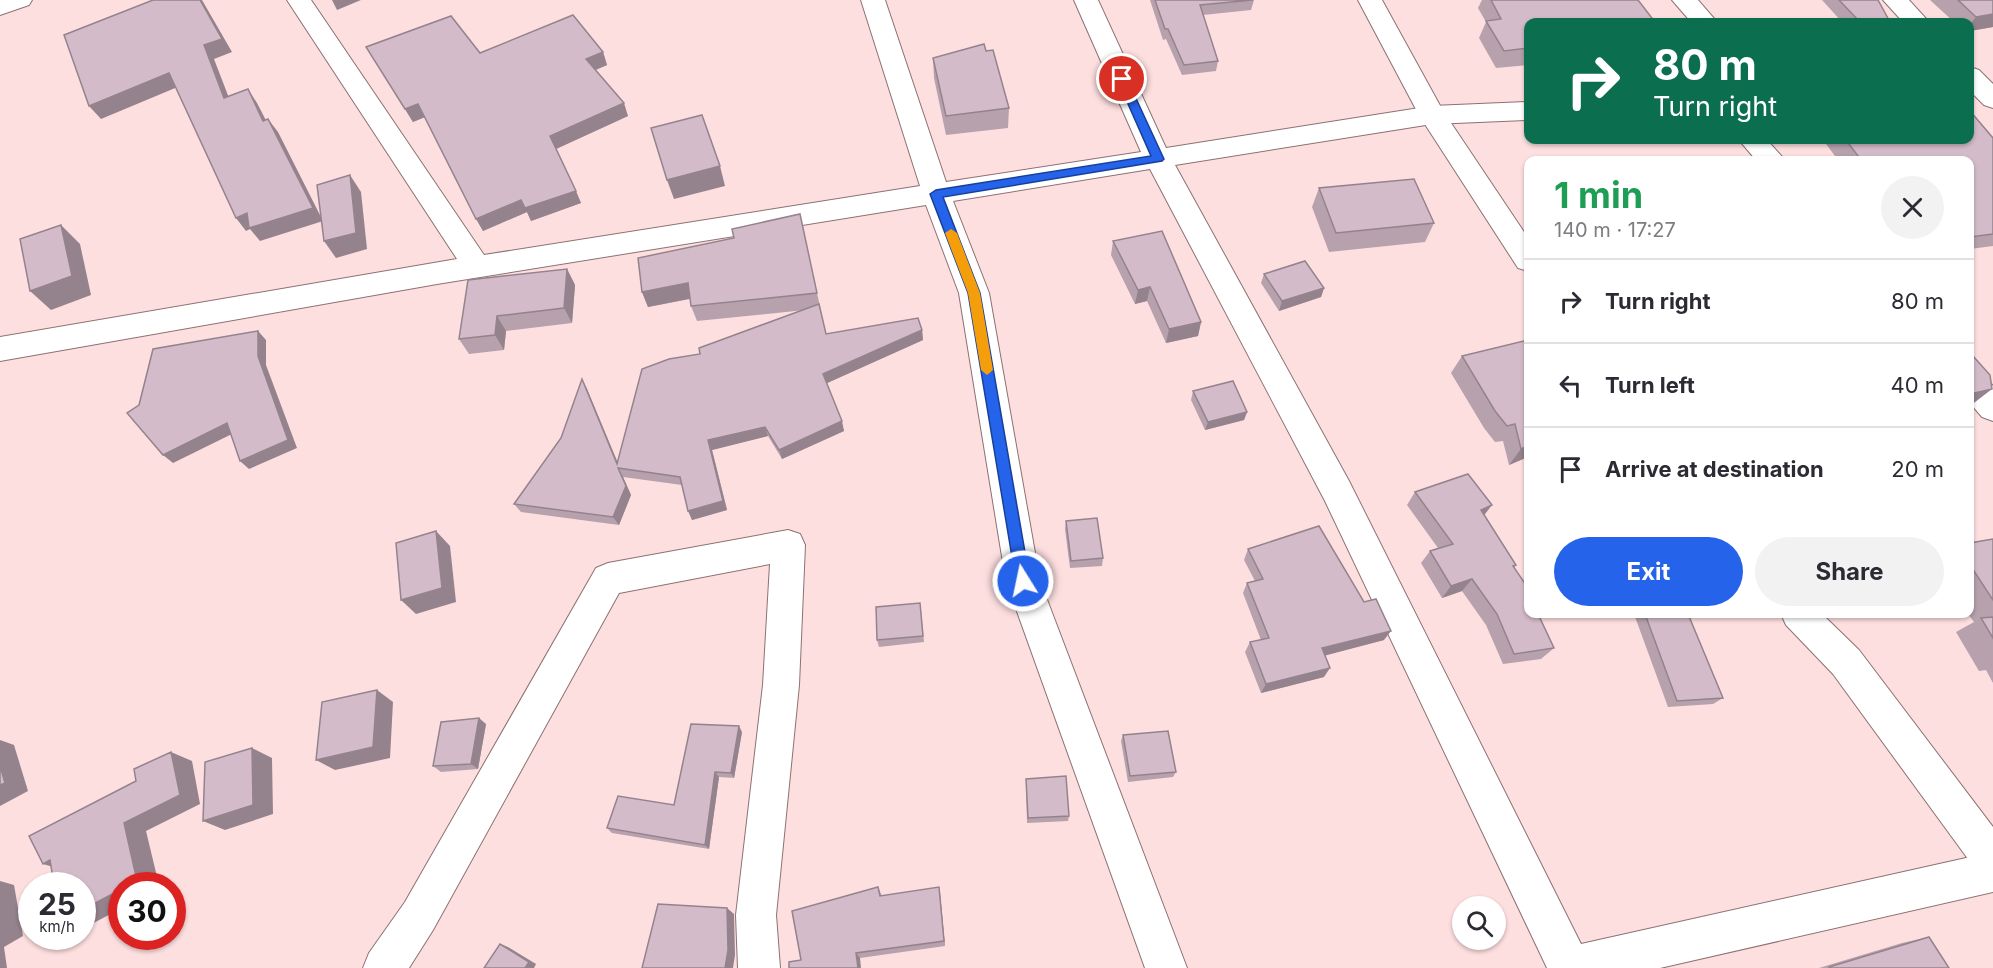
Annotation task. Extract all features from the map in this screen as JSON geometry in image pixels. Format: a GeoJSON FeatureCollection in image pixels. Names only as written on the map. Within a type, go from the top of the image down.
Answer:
{"type":"FeatureCollection","features":[{"type":"Feature","properties":{"kind":"street"},"geometry":{"type":"LineString","coordinates":[[0,7],[20,0]]}},
{"type":"Feature","properties":{"kind":"street"},"geometry":{"type":"LineString","coordinates":[[299,0],[477,267]]}},
{"type":"Feature","properties":{"kind":"street"},"geometry":{"type":"LineString","coordinates":[[873,0],[936,194],[974,293],[1023,581],[1166,968]]}},
{"type":"Feature","properties":{"kind":"street"},"geometry":{"type":"LineString","coordinates":[[1086,0],[1158,159],[1337,491],[1569,967],[1993,872]]}},
{"type":"Feature","properties":{"kind":"street"},"geometry":{"type":"LineString","coordinates":[[1370,0],[1432,115],[1524,254]]}},
{"type":"Feature","properties":{"kind":"street"},"geometry":{"type":"LineString","coordinates":[[1684,0],[1701,18]]}},
{"type":"Feature","properties":{"kind":"street"},"geometry":{"type":"LineString","coordinates":[[1895,0],[1913,18]]}},
{"type":"Feature","properties":{"kind":"street"},"geometry":{"type":"LineString","coordinates":[[0,349],[477,267],[1432,115],[1524,111]]}},
{"type":"Feature","properties":{"kind":"street"},"geometry":{"type":"LineString","coordinates":[[1756,144],[1767,156]]}},
{"type":"Feature","properties":{"kind":"street"},"geometry":{"type":"LineString","coordinates":[[1974,386],[1993,408]]}},
{"type":"Feature","properties":{"kind":"street"},"geometry":{"type":"LineString","coordinates":[[384,968],[419,916],[608,579],[788,545],[781,685],[756,915],[759,968]]}},
{"type":"Feature","properties":{"kind":"street"},"geometry":{"type":"LineString","coordinates":[[1802,618],[1846,662],[1993,860]]}},
{"type":"Feature","properties":{"kind":"building"},"geometry":{"type":"Polygon","coordinates":[[[153,0],[200,0],[222,39],[204,45],[224,98],[248,89],[263,121],[268,119],[313,208],[249,228],[247,213],[236,218],[169,73],[89,106],[64,35],[153,0]]]}},
{"type":"Feature","properties":{"kind":"building"},"geometry":{"type":"Polygon","coordinates":[[[1155,0],[1253,0],[1200,5],[1218,61],[1184,65],[1168,29],[1165,29],[1155,0]]]}},
{"type":"Feature","properties":{"kind":"building"},"geometry":{"type":"Polygon","coordinates":[[[1491,0],[1638,0],[1652,18],[1524,18],[1524,48],[1504,51],[1486,21],[1501,19],[1491,0]]]}},
{"type":"Feature","properties":{"kind":"building"},"geometry":{"type":"Polygon","coordinates":[[[1839,0],[1878,0],[1888,18],[1856,18],[1839,0]]]}},
{"type":"Feature","properties":{"kind":"building"},"geometry":{"type":"Polygon","coordinates":[[[1958,0],[1993,0],[1993,14],[1976,17],[1958,0]]]}},
{"type":"Feature","properties":{"kind":"building"},"geometry":{"type":"Polygon","coordinates":[[[573,15],[603,52],[586,59],[624,103],[550,136],[576,191],[525,208],[521,200],[476,219],[418,104],[405,109],[366,47],[451,16],[480,53],[573,15]]]}},
{"type":"Feature","properties":{"kind":"building"},"geometry":{"type":"Polygon","coordinates":[[[984,44],[986,51],[993,50],[1009,108],[946,116],[933,58],[984,44]]]}},
{"type":"Feature","properties":{"kind":"building"},"geometry":{"type":"Polygon","coordinates":[[[702,115],[720,166],[667,180],[651,128],[702,115]]]}},
{"type":"Feature","properties":{"kind":"building"},"geometry":{"type":"Polygon","coordinates":[[[1974,116],[1993,138],[1993,234],[1974,236],[1974,156],[1858,156],[1849,144],[1974,144],[1974,116]]]}},
{"type":"Feature","properties":{"kind":"building"},"geometry":{"type":"Polygon","coordinates":[[[350,175],[356,233],[324,241],[317,185],[350,175]]]}},
{"type":"Feature","properties":{"kind":"building"},"geometry":{"type":"Polygon","coordinates":[[[1414,179],[1434,223],[1336,233],[1319,188],[1414,179]]]}},
{"type":"Feature","properties":{"kind":"building"},"geometry":{"type":"Polygon","coordinates":[[[800,214],[817,293],[691,306],[688,283],[642,292],[638,258],[734,238],[732,229],[800,214]]]}},
{"type":"Feature","properties":{"kind":"building"},"geometry":{"type":"Polygon","coordinates":[[[61,225],[72,276],[30,291],[20,239],[61,225]]]}},
{"type":"Feature","properties":{"kind":"building"},"geometry":{"type":"Polygon","coordinates":[[[1162,231],[1201,322],[1169,329],[1150,287],[1138,290],[1113,241],[1162,231]]]}},
{"type":"Feature","properties":{"kind":"building"},"geometry":{"type":"Polygon","coordinates":[[[1305,261],[1324,288],[1282,301],[1264,274],[1305,261]]]}},
{"type":"Feature","properties":{"kind":"building"},"geometry":{"type":"Polygon","coordinates":[[[567,269],[564,308],[497,316],[495,335],[459,339],[468,280],[567,269]]]}},
{"type":"Feature","properties":{"kind":"building"},"geometry":{"type":"Polygon","coordinates":[[[819,304],[826,334],[918,318],[922,330],[823,374],[842,421],[779,450],[765,427],[708,440],[723,501],[688,511],[680,477],[618,468],[626,486],[613,517],[514,504],[561,438],[582,379],[617,464],[642,369],[669,359],[700,354],[699,348],[819,304]]]}},
{"type":"Feature","properties":{"kind":"building"},"geometry":{"type":"Polygon","coordinates":[[[258,331],[258,356],[288,440],[240,461],[227,423],[163,455],[127,413],[139,405],[153,349],[258,331]]]}},
{"type":"Feature","properties":{"kind":"building"},"geometry":{"type":"Polygon","coordinates":[[[1524,341],[1524,448],[1521,449],[1515,424],[1507,426],[1495,411],[1462,356],[1524,341]]]}},
{"type":"Feature","properties":{"kind":"building"},"geometry":{"type":"Polygon","coordinates":[[[1974,357],[1990,375],[1992,389],[1974,393],[1974,357]]]}},
{"type":"Feature","properties":{"kind":"building"},"geometry":{"type":"Polygon","coordinates":[[[1233,381],[1247,412],[1208,422],[1193,391],[1233,381]]]}},
{"type":"Feature","properties":{"kind":"building"},"geometry":{"type":"Polygon","coordinates":[[[1468,474],[1492,505],[1481,510],[1516,565],[1513,566],[1524,582],[1524,618],[1540,618],[1554,648],[1514,654],[1497,614],[1472,579],[1451,586],[1430,551],[1453,544],[1415,492],[1468,474]]]}},
{"type":"Feature","properties":{"kind":"building"},"geometry":{"type":"Polygon","coordinates":[[[1097,518],[1103,558],[1071,561],[1066,521],[1097,518]]]}},
{"type":"Feature","properties":{"kind":"building"},"geometry":{"type":"Polygon","coordinates":[[[1319,526],[1364,602],[1376,599],[1391,631],[1322,648],[1330,668],[1266,684],[1250,642],[1269,638],[1247,583],[1263,579],[1248,549],[1319,526]]]}},
{"type":"Feature","properties":{"kind":"building"},"geometry":{"type":"Polygon","coordinates":[[[436,531],[442,588],[401,600],[396,543],[436,531]]]}},
{"type":"Feature","properties":{"kind":"building"},"geometry":{"type":"Polygon","coordinates":[[[1993,539],[1993,600],[1974,571],[1974,542],[1993,539]]]}},
{"type":"Feature","properties":{"kind":"building"},"geometry":{"type":"Polygon","coordinates":[[[920,603],[923,636],[877,640],[876,607],[920,603]]]}},
{"type":"Feature","properties":{"kind":"building"},"geometry":{"type":"Polygon","coordinates":[[[1993,617],[1993,638],[1981,618],[1993,617]]]}},
{"type":"Feature","properties":{"kind":"building"},"geometry":{"type":"Polygon","coordinates":[[[1646,618],[1690,618],[1723,698],[1677,701],[1646,618]]]}},
{"type":"Feature","properties":{"kind":"building"},"geometry":{"type":"Polygon","coordinates":[[[377,690],[373,747],[316,760],[322,702],[377,690]]]}},
{"type":"Feature","properties":{"kind":"building"},"geometry":{"type":"Polygon","coordinates":[[[479,718],[471,764],[433,766],[441,722],[479,718]]]}},
{"type":"Feature","properties":{"kind":"building"},"geometry":{"type":"Polygon","coordinates":[[[691,724],[739,726],[731,773],[715,772],[705,845],[607,828],[618,796],[674,805],[691,724]]]}},
{"type":"Feature","properties":{"kind":"building"},"geometry":{"type":"Polygon","coordinates":[[[1168,731],[1176,772],[1130,776],[1123,735],[1168,731]]]}},
{"type":"Feature","properties":{"kind":"building"},"geometry":{"type":"Polygon","coordinates":[[[252,748],[253,805],[203,821],[205,762],[252,748]]]}},
{"type":"Feature","properties":{"kind":"building"},"geometry":{"type":"Polygon","coordinates":[[[171,752],[180,795],[124,823],[135,872],[108,872],[108,896],[96,903],[96,872],[52,872],[50,860],[43,864],[29,836],[136,781],[134,769],[171,752]]]}},
{"type":"Feature","properties":{"kind":"building"},"geometry":{"type":"Polygon","coordinates":[[[0,766],[5,783],[0,785],[0,766]]]}},
{"type":"Feature","properties":{"kind":"building"},"geometry":{"type":"Polygon","coordinates":[[[1066,776],[1069,816],[1028,818],[1026,779],[1066,776]]]}},
{"type":"Feature","properties":{"kind":"building"},"geometry":{"type":"Polygon","coordinates":[[[878,887],[880,896],[939,887],[944,941],[856,953],[858,968],[789,968],[789,962],[801,960],[792,911],[878,887]]]}},
{"type":"Feature","properties":{"kind":"building"},"geometry":{"type":"Polygon","coordinates":[[[658,904],[727,908],[728,950],[725,968],[642,968],[658,904]]]}},
{"type":"Feature","properties":{"kind":"building"},"geometry":{"type":"Polygon","coordinates":[[[1929,937],[1949,968],[1829,968],[1829,967],[1929,937]]]}},
{"type":"Feature","properties":{"kind":"building"},"geometry":{"type":"Polygon","coordinates":[[[500,944],[529,962],[525,968],[484,968],[500,944]]]}},
{"type":"Feature","properties":{"kind":"slow traffic"},"geometry":{"type":"LineString","coordinates":[[951,233],[974,293],[987,370]]}},
{"type":"Feature","properties":{"kind":"route"},"geometry":{"type":"LineString","coordinates":[[1023,581],[974,293],[936,194],[1158,159],[1122,79]]}}]}
